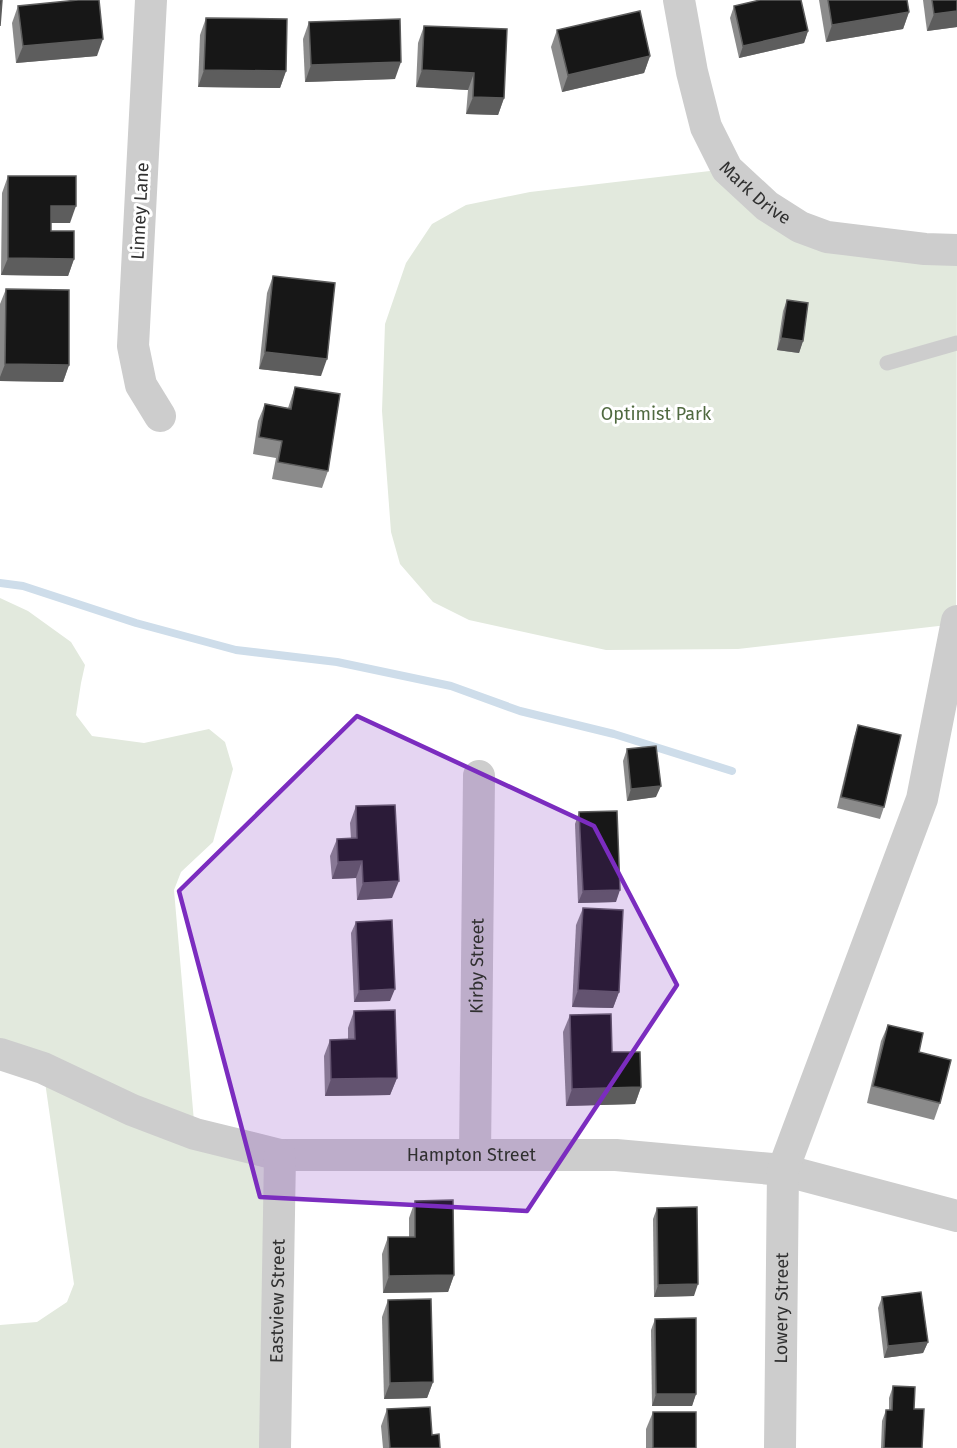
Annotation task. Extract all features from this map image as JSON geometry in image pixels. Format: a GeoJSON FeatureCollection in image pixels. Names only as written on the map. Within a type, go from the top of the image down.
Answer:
{"type":"FeatureCollection","features":[{"type":"Feature","properties":{"kind":"street","name":"Linney Lane"},"geometry":{"type":"LineString","coordinates":[[152,0],[134,346],[141,385],[160,416]]}},
{"type":"Feature","properties":{"kind":"street","name":"Mark Drive"},"geometry":{"type":"LineString","coordinates":[[679,0],[692,72],[706,127],[727,169],[766,206],[800,227],[827,237],[925,249],[957,249]]}},
{"type":"Feature","properties":{"kind":"street","name":"Lowery Street"},"geometry":{"type":"LineString","coordinates":[[780,1448],[783,1170],[922,799],[957,621]]}},
{"type":"Feature","properties":{"kind":"street","name":"Kirby Street"},"geometry":{"type":"LineString","coordinates":[[475,1155],[479,777]]}},
{"type":"Feature","properties":{"kind":"street","name":"Hampton Street"},"geometry":{"type":"LineString","coordinates":[[0,1054],[43,1068],[132,1110],[195,1134],[280,1155],[616,1155],[783,1170],[957,1215]]}},
{"type":"Feature","properties":{"kind":"street","name":"Eastview Street"},"geometry":{"type":"LineString","coordinates":[[275,1448],[280,1155]]}},
{"type":"Feature","properties":{"kind":"lane"},"geometry":{"type":"LineString","coordinates":[[887,363],[957,343]]}},
{"type":"Feature","properties":{"kind":"highlighted area"},"geometry":{"type":"Polygon","coordinates":[[[357,716],[594,826],[677,985],[527,1211],[260,1197],[179,891],[357,716]]]}},
{"type":"Feature","properties":{"kind":"green space","name":"Optimist Park"},"geometry":{"type":"Polygon","coordinates":[[[727,169],[800,227],[957,250],[956,624],[738,649],[606,650],[469,620],[433,602],[400,564],[391,532],[382,411],[385,324],[406,263],[432,224],[466,205],[530,192],[727,169]]]}},
{"type":"Feature","properties":{"kind":"green space"},"geometry":{"type":"Polygon","coordinates":[[[0,598],[28,611],[71,642],[85,665],[76,715],[92,736],[144,743],[209,729],[225,742],[233,769],[213,842],[181,872],[174,890],[195,1133],[280,1155],[275,1448],[0,1448],[0,1325],[37,1322],[67,1302],[74,1284],[43,1068],[0,1054],[0,598]]]}},
{"type":"Feature","properties":{"kind":"building"},"geometry":{"type":"Polygon","coordinates":[[[0,0],[2,0],[0,26],[0,0]]]}},
{"type":"Feature","properties":{"kind":"building"},"geometry":{"type":"Polygon","coordinates":[[[99,0],[103,39],[23,46],[18,6],[99,0]]]}},
{"type":"Feature","properties":{"kind":"building"},"geometry":{"type":"Polygon","coordinates":[[[760,0],[801,0],[808,31],[743,46],[734,6],[760,0]]]}},
{"type":"Feature","properties":{"kind":"building"},"geometry":{"type":"Polygon","coordinates":[[[828,0],[907,0],[909,12],[832,25],[828,0]]]}},
{"type":"Feature","properties":{"kind":"building"},"geometry":{"type":"Polygon","coordinates":[[[932,0],[957,0],[957,11],[934,14],[932,0]]]}},
{"type":"Feature","properties":{"kind":"building"},"geometry":{"type":"Polygon","coordinates":[[[640,11],[650,56],[568,75],[557,30],[640,11]]]}},
{"type":"Feature","properties":{"kind":"building"},"geometry":{"type":"Polygon","coordinates":[[[206,18],[287,19],[286,71],[204,70],[206,18]]]}},
{"type":"Feature","properties":{"kind":"building"},"geometry":{"type":"Polygon","coordinates":[[[400,19],[401,62],[311,65],[309,22],[400,19]]]}},
{"type":"Feature","properties":{"kind":"building"},"geometry":{"type":"Polygon","coordinates":[[[424,26],[507,29],[504,98],[473,97],[474,73],[422,70],[424,26]]]}},
{"type":"Feature","properties":{"kind":"building"},"geometry":{"type":"Polygon","coordinates":[[[8,176],[76,176],[76,206],[51,206],[51,231],[74,231],[74,259],[8,258],[8,176]]]}},
{"type":"Feature","properties":{"kind":"building"},"geometry":{"type":"Polygon","coordinates":[[[273,276],[335,283],[327,359],[265,352],[273,276]]]}},
{"type":"Feature","properties":{"kind":"building"},"geometry":{"type":"Polygon","coordinates":[[[6,289],[69,290],[69,365],[5,364],[6,289]]]}},
{"type":"Feature","properties":{"kind":"building"},"geometry":{"type":"Polygon","coordinates":[[[787,300],[808,303],[803,341],[781,338],[787,300]]]}},
{"type":"Feature","properties":{"kind":"building"},"geometry":{"type":"Polygon","coordinates":[[[295,387],[340,394],[328,471],[278,462],[282,441],[259,437],[265,404],[291,409],[295,387]]]}},
{"type":"Feature","properties":{"kind":"building"},"geometry":{"type":"Polygon","coordinates":[[[858,725],[901,735],[884,807],[841,797],[858,725]]]}},
{"type":"Feature","properties":{"kind":"building"},"geometry":{"type":"Polygon","coordinates":[[[656,746],[661,786],[631,789],[627,749],[656,746]]]}},
{"type":"Feature","properties":{"kind":"building"},"geometry":{"type":"Polygon","coordinates":[[[395,805],[399,881],[363,883],[362,861],[338,862],[337,839],[357,838],[356,806],[395,805]]]}},
{"type":"Feature","properties":{"kind":"building"},"geometry":{"type":"Polygon","coordinates":[[[617,811],[620,890],[583,891],[579,812],[617,811]]]}},
{"type":"Feature","properties":{"kind":"building"},"geometry":{"type":"Polygon","coordinates":[[[583,908],[623,910],[619,992],[578,990],[583,908]]]}},
{"type":"Feature","properties":{"kind":"building"},"geometry":{"type":"Polygon","coordinates":[[[392,920],[395,989],[359,991],[356,922],[392,920]]]}},
{"type":"Feature","properties":{"kind":"building"},"geometry":{"type":"Polygon","coordinates":[[[395,1010],[397,1078],[331,1079],[330,1040],[355,1039],[354,1011],[395,1010]]]}},
{"type":"Feature","properties":{"kind":"building"},"geometry":{"type":"Polygon","coordinates":[[[611,1014],[612,1052],[640,1052],[641,1087],[572,1089],[570,1015],[611,1014]]]}},
{"type":"Feature","properties":{"kind":"building"},"geometry":{"type":"Polygon","coordinates":[[[888,1025],[923,1033],[919,1052],[951,1060],[940,1103],[873,1086],[888,1025]]]}},
{"type":"Feature","properties":{"kind":"building"},"geometry":{"type":"Polygon","coordinates":[[[453,1200],[454,1275],[389,1276],[388,1237],[415,1237],[415,1201],[453,1200]]]}},
{"type":"Feature","properties":{"kind":"building"},"geometry":{"type":"Polygon","coordinates":[[[697,1207],[698,1284],[658,1285],[657,1208],[697,1207]]]}},
{"type":"Feature","properties":{"kind":"building"},"geometry":{"type":"Polygon","coordinates":[[[921,1292],[928,1342],[888,1346],[882,1297],[921,1292]]]}},
{"type":"Feature","properties":{"kind":"building"},"geometry":{"type":"Polygon","coordinates":[[[431,1299],[433,1382],[390,1383],[388,1300],[431,1299]]]}},
{"type":"Feature","properties":{"kind":"building"},"geometry":{"type":"Polygon","coordinates":[[[696,1318],[696,1394],[656,1394],[655,1319],[696,1318]]]}},
{"type":"Feature","properties":{"kind":"building"},"geometry":{"type":"Polygon","coordinates":[[[893,1386],[915,1387],[914,1409],[924,1409],[922,1448],[884,1448],[886,1410],[892,1410],[893,1386]]]}},
{"type":"Feature","properties":{"kind":"building"},"geometry":{"type":"Polygon","coordinates":[[[430,1407],[432,1435],[439,1434],[440,1448],[390,1448],[387,1409],[430,1407]]]}},
{"type":"Feature","properties":{"kind":"building"},"geometry":{"type":"Polygon","coordinates":[[[653,1412],[696,1412],[696,1448],[653,1448],[653,1412]]]}},
{"type":"Feature","properties":{"kind":"waterway"},"geometry":{"type":"LineString","coordinates":[[0,583],[23,586],[136,623],[236,650],[337,662],[451,686],[520,711],[614,734],[732,771]]}}]}
